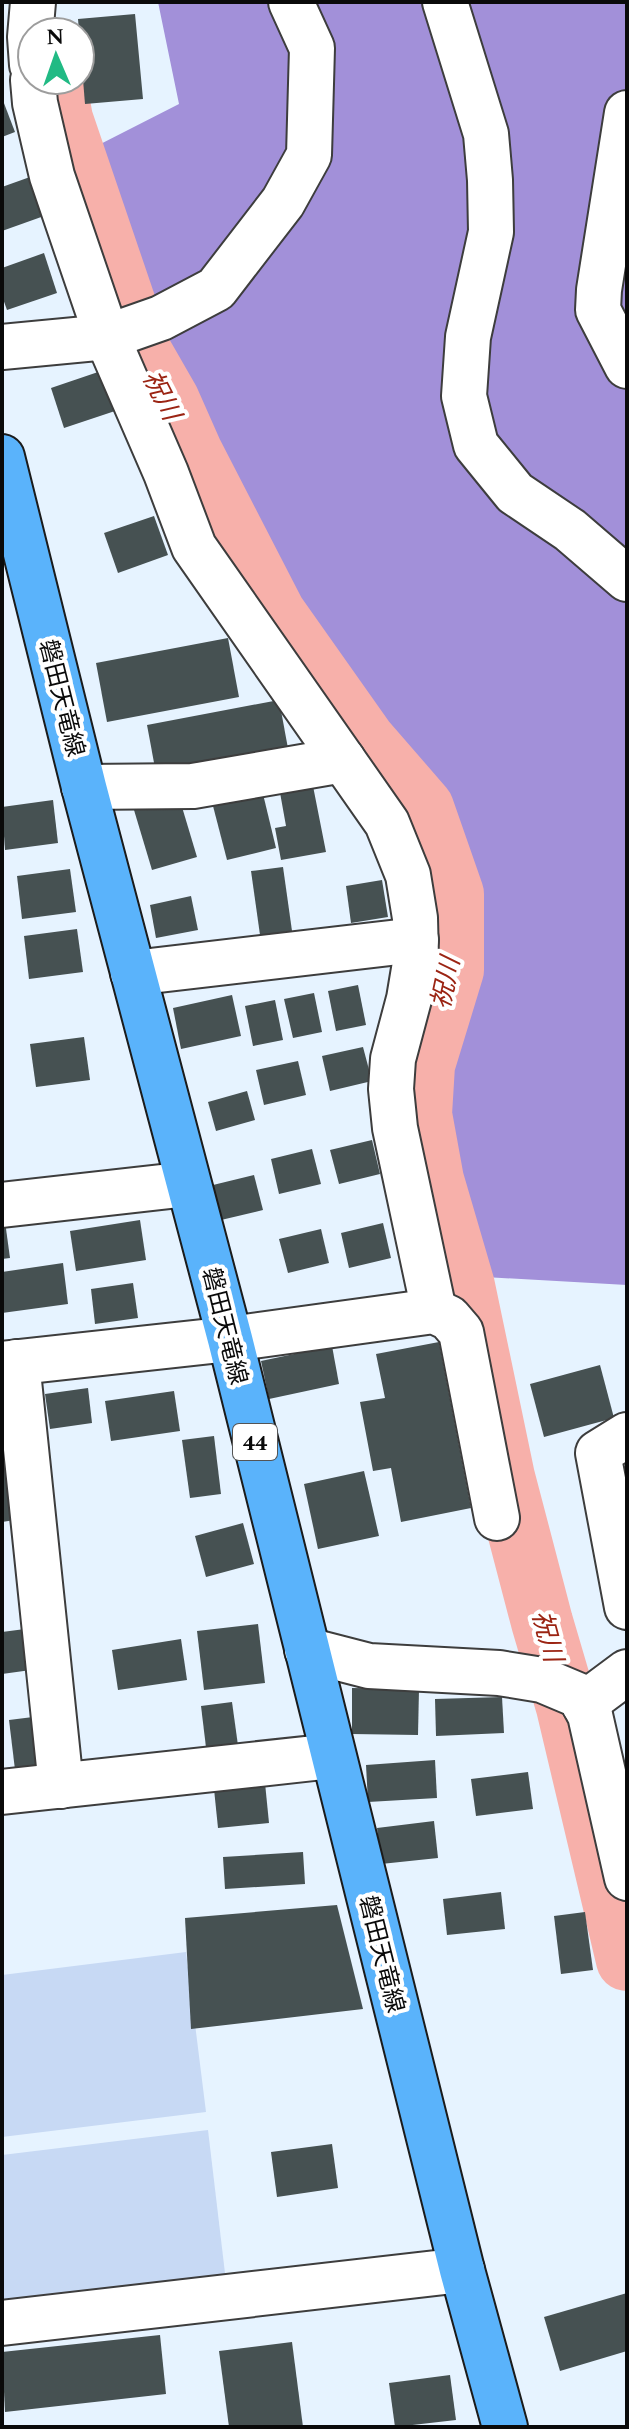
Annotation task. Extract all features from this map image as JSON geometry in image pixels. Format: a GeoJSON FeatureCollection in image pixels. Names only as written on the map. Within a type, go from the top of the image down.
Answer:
{"type":"FeatureCollection","features":[{"type":"Feature","properties":{"kind":"main road","name":"磐田天竜線"},"geometry":{"type":"LineString","coordinates":[[2,457],[84,787],[230,1339],[462,2270],[505,2427]]}},
{"type":"Feature","properties":{"kind":"street"},"geometry":{"type":"LineString","coordinates":[[2,347],[111,335],[161,318],[216,289],[283,202],[309,155],[312,48],[291,2]]}},
{"type":"Feature","properties":{"kind":"street"},"geometry":{"type":"LineString","coordinates":[[445,2],[486,134],[490,180],[491,232],[468,337],[464,396],[476,445],[515,493],[570,530],[627,579]]}},
{"type":"Feature","properties":{"kind":"street"},"geometry":{"type":"LineString","coordinates":[[34,96],[52,176],[194,547],[387,823],[408,875],[415,918],[416,957],[409,999],[393,1059],[391,1089],[395,1128],[434,1311]]}},
{"type":"Feature","properties":{"kind":"street"},"geometry":{"type":"LineString","coordinates":[[627,113],[598,310],[627,366]]}},
{"type":"Feature","properties":{"kind":"street"},"geometry":{"type":"LineString","coordinates":[[84,787],[193,786],[343,760]]}},
{"type":"Feature","properties":{"kind":"street"},"geometry":{"type":"LineString","coordinates":[[133,973],[416,940]]}},
{"type":"Feature","properties":{"kind":"street"},"geometry":{"type":"LineString","coordinates":[[2,1205],[188,1184]]}},
{"type":"Feature","properties":{"kind":"street"},"geometry":{"type":"LineString","coordinates":[[61,1786],[18,1535],[9,1363],[230,1339],[434,1311],[449,1318],[461,1332],[497,1518]]}},
{"type":"Feature","properties":{"kind":"street"},"geometry":{"type":"LineString","coordinates":[[627,1435],[598,1453],[627,1607]]}},
{"type":"Feature","properties":{"kind":"street"},"geometry":{"type":"LineString","coordinates":[[307,1650],[369,1666],[499,1673],[542,1680],[580,1696],[590,1715],[618,1799],[627,1878]]}},
{"type":"Feature","properties":{"kind":"street"},"geometry":{"type":"LineString","coordinates":[[584,1704],[627,1672]]}},
{"type":"Feature","properties":{"kind":"street"},"geometry":{"type":"LineString","coordinates":[[2,1792],[332,1756]]}},
{"type":"Feature","properties":{"kind":"street"},"geometry":{"type":"LineString","coordinates":[[2,2323],[462,2270]]}},
{"type":"Feature","properties":{"kind":"shaded area"},"geometry":{"type":"Polygon","coordinates":[[[158,2],[627,2],[627,1285],[468,1276],[444,1085],[483,909],[391,772],[287,632],[169,401],[75,157],[179,104],[158,2]]]}},
{"type":"Feature","properties":{"kind":"shaded area"},"geometry":{"type":"Polygon","coordinates":[[[186,1952],[206,2112],[2,2137],[2,1975],[186,1952]]]}},
{"type":"Feature","properties":{"kind":"shaded area"},"geometry":{"type":"Polygon","coordinates":[[[208,2130],[227,2290],[2,2317],[2,2155],[208,2130]]]}},
{"type":"Feature","properties":{"kind":"building"},"geometry":{"type":"Polygon","coordinates":[[[135,14],[143,99],[85,104],[84,96],[96,96],[96,17],[135,14]]]}},
{"type":"Feature","properties":{"kind":"building"},"geometry":{"type":"Polygon","coordinates":[[[2,98],[15,132],[2,137],[2,98]]]}},
{"type":"Feature","properties":{"kind":"building"},"geometry":{"type":"Polygon","coordinates":[[[30,177],[44,216],[2,231],[2,187],[30,177]]]}},
{"type":"Feature","properties":{"kind":"building"},"geometry":{"type":"Polygon","coordinates":[[[44,253],[57,293],[7,310],[2,296],[2,268],[44,253]]]}},
{"type":"Feature","properties":{"kind":"building"},"geometry":{"type":"Polygon","coordinates":[[[101,371],[115,411],[64,428],[51,388],[101,371]]]}},
{"type":"Feature","properties":{"kind":"building"},"geometry":{"type":"Polygon","coordinates":[[[154,516],[168,555],[118,573],[104,533],[154,516]]]}},
{"type":"Feature","properties":{"kind":"building"},"geometry":{"type":"Polygon","coordinates":[[[228,638],[239,697],[107,722],[96,663],[228,638]]]}},
{"type":"Feature","properties":{"kind":"building"},"geometry":{"type":"Polygon","coordinates":[[[279,700],[290,759],[158,784],[147,725],[279,700]]]}},
{"type":"Feature","properties":{"kind":"building"},"geometry":{"type":"Polygon","coordinates":[[[312,781],[326,852],[281,860],[275,828],[286,826],[279,787],[312,781]]]}},
{"type":"Feature","properties":{"kind":"building"},"geometry":{"type":"Polygon","coordinates":[[[263,794],[276,848],[227,860],[213,806],[263,794]]]}},
{"type":"Feature","properties":{"kind":"building"},"geometry":{"type":"Polygon","coordinates":[[[179,797],[197,857],[152,870],[134,810],[179,797]]]}},
{"type":"Feature","properties":{"kind":"building"},"geometry":{"type":"Polygon","coordinates":[[[53,800],[58,843],[5,850],[2,807],[53,800]]]}},
{"type":"Feature","properties":{"kind":"building"},"geometry":{"type":"Polygon","coordinates":[[[283,867],[292,931],[260,935],[251,871],[283,867]]]}},
{"type":"Feature","properties":{"kind":"building"},"geometry":{"type":"Polygon","coordinates":[[[70,869],[76,912],[22,919],[17,876],[70,869]]]}},
{"type":"Feature","properties":{"kind":"building"},"geometry":{"type":"Polygon","coordinates":[[[382,880],[388,917],[351,923],[346,886],[382,880]]]}},
{"type":"Feature","properties":{"kind":"building"},"geometry":{"type":"Polygon","coordinates":[[[191,896],[198,930],[156,938],[150,905],[191,896]]]}},
{"type":"Feature","properties":{"kind":"building"},"geometry":{"type":"Polygon","coordinates":[[[77,929],[83,972],[29,979],[24,936],[77,929]]]}},
{"type":"Feature","properties":{"kind":"building"},"geometry":{"type":"Polygon","coordinates":[[[358,985],[366,1025],[336,1031],[328,991],[358,985]]]}},
{"type":"Feature","properties":{"kind":"building"},"geometry":{"type":"Polygon","coordinates":[[[314,993],[322,1032],[293,1038],[284,999],[314,993]]]}},
{"type":"Feature","properties":{"kind":"building"},"geometry":{"type":"Polygon","coordinates":[[[232,995],[241,1036],[181,1049],[173,1008],[232,995]]]}},
{"type":"Feature","properties":{"kind":"building"},"geometry":{"type":"Polygon","coordinates":[[[275,1000],[283,1040],[253,1046],[245,1006],[275,1000]]]}},
{"type":"Feature","properties":{"kind":"building"},"geometry":{"type":"Polygon","coordinates":[[[84,1037],[90,1080],[36,1087],[30,1044],[84,1037]]]}},
{"type":"Feature","properties":{"kind":"building"},"geometry":{"type":"Polygon","coordinates":[[[363,1047],[372,1081],[330,1091],[322,1056],[363,1047]]]}},
{"type":"Feature","properties":{"kind":"building"},"geometry":{"type":"Polygon","coordinates":[[[298,1061],[306,1095],[264,1105],[256,1070],[298,1061]]]}},
{"type":"Feature","properties":{"kind":"building"},"geometry":{"type":"Polygon","coordinates":[[[247,1091],[255,1120],[216,1131],[208,1102],[247,1091]]]}},
{"type":"Feature","properties":{"kind":"building"},"geometry":{"type":"Polygon","coordinates":[[[372,1140],[380,1174],[339,1184],[330,1150],[372,1140]]]}},
{"type":"Feature","properties":{"kind":"building"},"geometry":{"type":"Polygon","coordinates":[[[312,1149],[321,1184],[279,1194],[271,1159],[312,1149]]]}},
{"type":"Feature","properties":{"kind":"building"},"geometry":{"type":"Polygon","coordinates":[[[254,1175],[263,1210],[221,1220],[213,1185],[254,1175]]]}},
{"type":"Feature","properties":{"kind":"building"},"geometry":{"type":"Polygon","coordinates":[[[2,1214],[10,1258],[2,1259],[2,1214]]]}},
{"type":"Feature","properties":{"kind":"building"},"geometry":{"type":"Polygon","coordinates":[[[140,1220],[146,1260],[76,1271],[70,1231],[140,1220]]]}},
{"type":"Feature","properties":{"kind":"building"},"geometry":{"type":"Polygon","coordinates":[[[383,1223],[391,1258],[349,1268],[341,1233],[383,1223]]]}},
{"type":"Feature","properties":{"kind":"building"},"geometry":{"type":"Polygon","coordinates":[[[321,1229],[329,1263],[288,1273],[279,1239],[321,1229]]]}},
{"type":"Feature","properties":{"kind":"building"},"geometry":{"type":"Polygon","coordinates":[[[63,1263],[68,1304],[2,1313],[2,1272],[63,1263]]]}},
{"type":"Feature","properties":{"kind":"building"},"geometry":{"type":"Polygon","coordinates":[[[133,1283],[138,1318],[95,1324],[91,1289],[133,1283]]]}},
{"type":"Feature","properties":{"kind":"building"},"geometry":{"type":"Polygon","coordinates":[[[439,1342],[471,1508],[401,1522],[391,1468],[373,1471],[360,1402],[385,1398],[376,1354],[439,1342]]]}},
{"type":"Feature","properties":{"kind":"building"},"geometry":{"type":"Polygon","coordinates":[[[332,1346],[339,1384],[269,1399],[261,1361],[332,1346]]]}},
{"type":"Feature","properties":{"kind":"building"},"geometry":{"type":"Polygon","coordinates":[[[600,1365],[614,1418],[544,1437],[530,1384],[600,1365]]]}},
{"type":"Feature","properties":{"kind":"building"},"geometry":{"type":"Polygon","coordinates":[[[88,1388],[92,1423],[50,1429],[45,1394],[88,1388]]]}},
{"type":"Feature","properties":{"kind":"building"},"geometry":{"type":"Polygon","coordinates":[[[174,1391],[180,1431],[111,1441],[105,1401],[174,1391]]]}},
{"type":"Feature","properties":{"kind":"building"},"geometry":{"type":"Polygon","coordinates":[[[214,1436],[221,1494],[190,1498],[182,1440],[214,1436]]]}},
{"type":"Feature","properties":{"kind":"building"},"geometry":{"type":"Polygon","coordinates":[[[13,1456],[21,1519],[2,1522],[2,1457],[13,1456]]]}},
{"type":"Feature","properties":{"kind":"building"},"geometry":{"type":"Polygon","coordinates":[[[364,1471],[379,1536],[318,1549],[304,1484],[364,1471]]]}},
{"type":"Feature","properties":{"kind":"building"},"geometry":{"type":"Polygon","coordinates":[[[243,1523],[254,1564],[206,1577],[195,1536],[243,1523]]]}},
{"type":"Feature","properties":{"kind":"building"},"geometry":{"type":"Polygon","coordinates":[[[258,1624],[265,1683],[204,1690],[197,1631],[258,1624]]]}},
{"type":"Feature","properties":{"kind":"building"},"geometry":{"type":"Polygon","coordinates":[[[25,1629],[31,1670],[2,1674],[2,1632],[25,1629]]]}},
{"type":"Feature","properties":{"kind":"building"},"geometry":{"type":"Polygon","coordinates":[[[181,1639],[187,1680],[118,1690],[112,1650],[181,1639]]]}},
{"type":"Feature","properties":{"kind":"building"},"geometry":{"type":"Polygon","coordinates":[[[352,1688],[419,1689],[418,1735],[352,1734],[352,1688]]]}},
{"type":"Feature","properties":{"kind":"building"},"geometry":{"type":"Polygon","coordinates":[[[502,1697],[504,1733],[436,1736],[435,1699],[502,1697]]]}},
{"type":"Feature","properties":{"kind":"building"},"geometry":{"type":"Polygon","coordinates":[[[232,1702],[240,1760],[208,1764],[201,1706],[232,1702]]]}},
{"type":"Feature","properties":{"kind":"building"},"geometry":{"type":"Polygon","coordinates":[[[41,1716],[48,1774],[16,1778],[9,1720],[41,1716]]]}},
{"type":"Feature","properties":{"kind":"building"},"geometry":{"type":"Polygon","coordinates":[[[435,1760],[437,1798],[368,1802],[366,1765],[435,1760]]]}},
{"type":"Feature","properties":{"kind":"building"},"geometry":{"type":"Polygon","coordinates":[[[528,1772],[533,1809],[476,1816],[471,1779],[528,1772]]]}},
{"type":"Feature","properties":{"kind":"building"},"geometry":{"type":"Polygon","coordinates":[[[265,1783],[269,1823],[218,1828],[214,1789],[265,1783]]]}},
{"type":"Feature","properties":{"kind":"building"},"geometry":{"type":"Polygon","coordinates":[[[434,1821],[438,1858],[381,1864],[377,1828],[434,1821]]]}},
{"type":"Feature","properties":{"kind":"building"},"geometry":{"type":"Polygon","coordinates":[[[303,1852],[305,1884],[225,1889],[223,1857],[303,1852]]]}},
{"type":"Feature","properties":{"kind":"building"},"geometry":{"type":"Polygon","coordinates":[[[501,1892],[505,1929],[447,1935],[443,1899],[501,1892]]]}},
{"type":"Feature","properties":{"kind":"building"},"geometry":{"type":"Polygon","coordinates":[[[337,1905],[363,2009],[191,2029],[185,1918],[337,1905]]]}},
{"type":"Feature","properties":{"kind":"building"},"geometry":{"type":"Polygon","coordinates":[[[585,1912],[593,1970],[561,1974],[554,1916],[585,1912]]]}},
{"type":"Feature","properties":{"kind":"building"},"geometry":{"type":"Polygon","coordinates":[[[332,2144],[338,2188],[277,2197],[271,2152],[332,2144]]]}},
{"type":"Feature","properties":{"kind":"building"},"geometry":{"type":"Polygon","coordinates":[[[627,2293],[627,2351],[560,2371],[544,2317],[627,2293]]]}},
{"type":"Feature","properties":{"kind":"building"},"geometry":{"type":"Polygon","coordinates":[[[160,2335],[166,2394],[5,2412],[2,2352],[160,2335]]]}},
{"type":"Feature","properties":{"kind":"building"},"geometry":{"type":"Polygon","coordinates":[[[292,2342],[303,2427],[229,2427],[219,2351],[292,2342]]]}},
{"type":"Feature","properties":{"kind":"building"},"geometry":{"type":"Polygon","coordinates":[[[450,2375],[456,2420],[395,2427],[389,2383],[450,2375]]]}},
{"type":"Feature","properties":{"kind":"waterway","name":"祝川"},"geometry":{"type":"LineString","coordinates":[[58,96],[62,119],[142,354],[169,401],[192,453],[275,614],[364,740],[423,808],[453,894],[453,970],[424,1065],[421,1114],[433,1180],[464,1286],[504,1477],[567,1707],[627,1960]]}}]}
